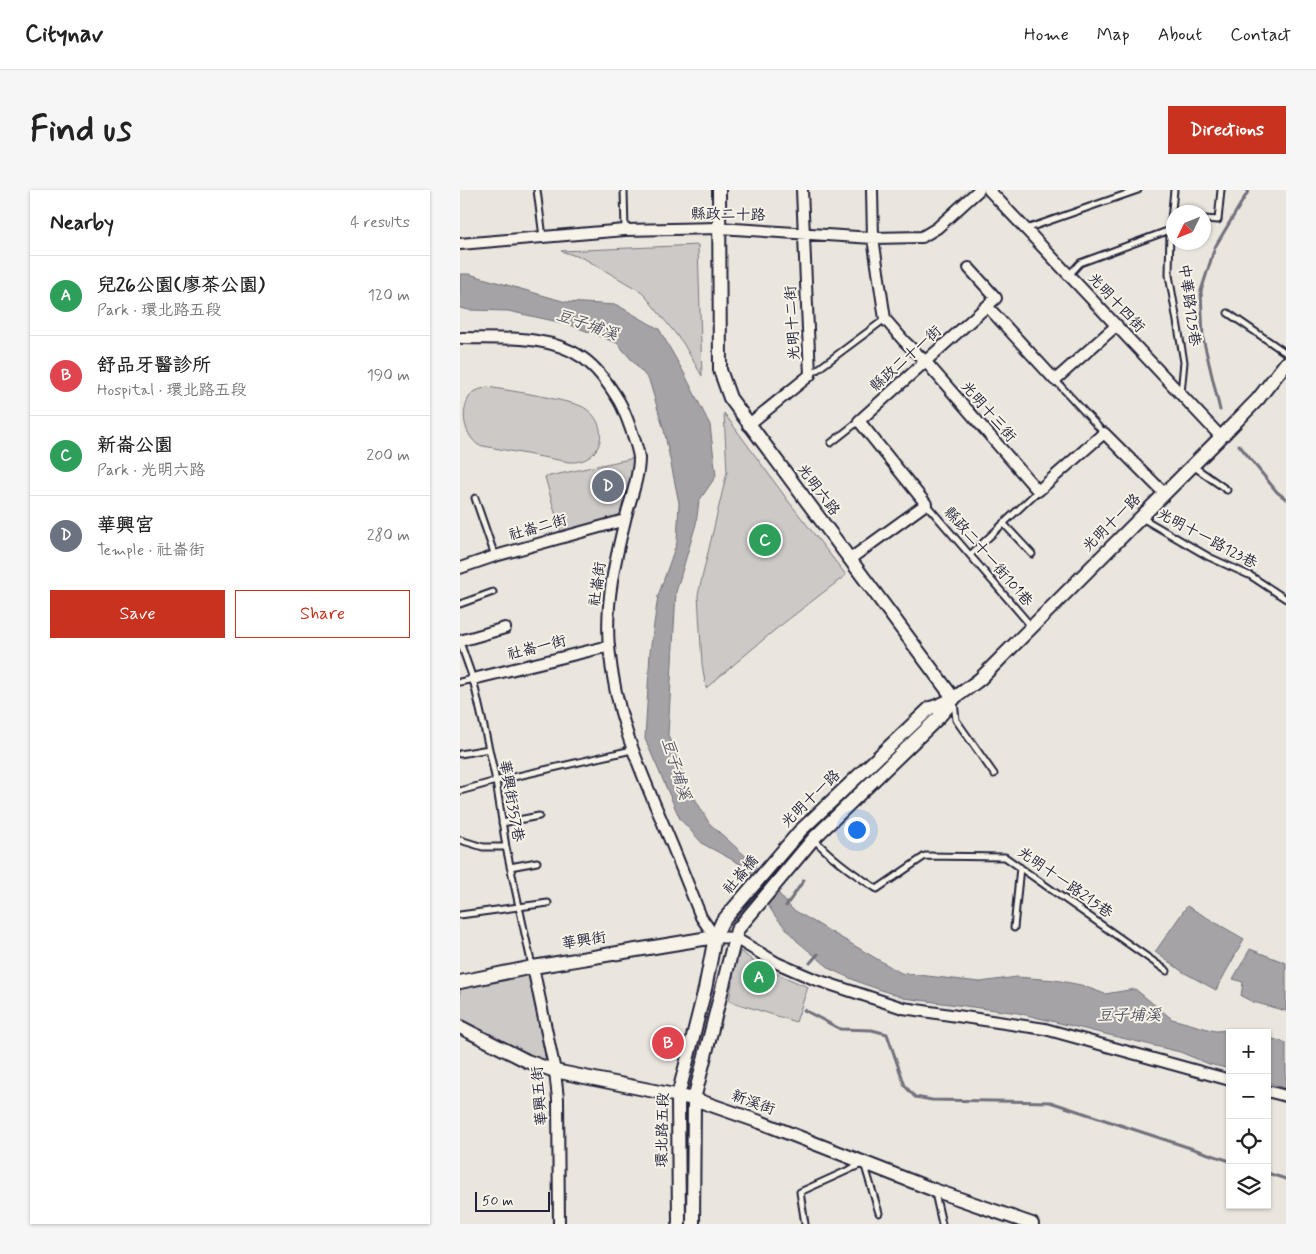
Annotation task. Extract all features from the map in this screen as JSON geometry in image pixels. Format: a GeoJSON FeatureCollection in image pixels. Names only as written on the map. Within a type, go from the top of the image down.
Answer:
{"type":"FeatureCollection","features":[{"type":"Feature","properties":{"kind":"street","name":"光明六路"},"geometry":{"type":"LineString","coordinates":[[719,190],[720,370],[730,398],[954,699]]}},
{"type":"Feature","properties":{"kind":"street","name":"光明十二街"},"geometry":{"type":"LineString","coordinates":[[748,424],[810,375],[802,190]]}},
{"type":"Feature","properties":{"kind":"street"},"geometry":{"type":"LineString","coordinates":[[872,190],[873,238],[885,319]]}},
{"type":"Feature","properties":{"kind":"street","name":"縣政二十路"},"geometry":{"type":"LineString","coordinates":[[460,244],[625,230],[719,228],[873,238],[922,237],[937,228],[978,190]]}},
{"type":"Feature","properties":{"kind":"street","name":"光明十四街"},"geometry":{"type":"LineString","coordinates":[[989,190],[1221,437]]}},
{"type":"Feature","properties":{"kind":"street"},"geometry":{"type":"LineString","coordinates":[[969,268],[996,298],[987,306],[1055,380],[1116,325]]}},
{"type":"Feature","properties":{"kind":"street","name":"縣政二十一街"},"geometry":{"type":"LineString","coordinates":[[859,421],[987,306]]}},
{"type":"Feature","properties":{"kind":"street","name":"光明十三街"},"geometry":{"type":"LineString","coordinates":[[885,319],[926,362],[1038,491]]}},
{"type":"Feature","properties":{"kind":"street","name":"社崙街"},"geometry":{"type":"LineString","coordinates":[[462,338],[498,338],[546,342],[563,347],[584,358],[613,392],[624,411],[639,457],[634,488],[612,578],[609,646],[617,701],[632,750],[701,917],[715,936]]}},
{"type":"Feature","properties":{"kind":"street","name":"光明十一路"},"geometry":{"type":"LineString","coordinates":[[736,934],[814,838],[938,718],[954,699],[980,678],[1193,466],[1258,399],[1286,363]]}},
{"type":"Feature","properties":{"kind":"street"},"geometry":{"type":"LineString","coordinates":[[850,560],[926,504],[859,421]]}},
{"type":"Feature","properties":{"kind":"street"},"geometry":{"type":"LineString","coordinates":[[1038,491],[1104,432],[1165,494]]}},
{"type":"Feature","properties":{"kind":"street","name":"社崙二街"},"geometry":{"type":"LineString","coordinates":[[460,568],[625,520]]}},
{"type":"Feature","properties":{"kind":"street"},"geometry":{"type":"LineString","coordinates":[[460,641],[505,628]]}},
{"type":"Feature","properties":{"kind":"street","name":"社崙一街"},"geometry":{"type":"LineString","coordinates":[[473,679],[609,646]]}},
{"type":"Feature","properties":{"kind":"street","name":"光明十一路"},"geometry":{"type":"LineString","coordinates":[[784,849],[800,831],[930,708],[954,699]]}},
{"type":"Feature","properties":{"kind":"street","name":"社崙橋"},"geometry":{"type":"LineString","coordinates":[[722,922],[784,849]]}},
{"type":"Feature","properties":{"kind":"street","name":"環北路五段"},"geometry":{"type":"LineString","coordinates":[[679,1224],[678,1096],[705,989],[715,936],[722,922]]}},
{"type":"Feature","properties":{"kind":"street"},"geometry":{"type":"LineString","coordinates":[[715,936],[736,934],[778,963],[814,979],[902,1008],[1045,1029],[1226,1079]]}},
{"type":"Feature","properties":{"kind":"street","name":"環北路五段"},"geometry":{"type":"LineString","coordinates":[[693,1224],[694,1099],[736,934]]}},
{"type":"Feature","properties":{"kind":"street","name":"華興街"},"geometry":{"type":"LineString","coordinates":[[460,982],[532,966],[715,936]]}},
{"type":"Feature","properties":{"kind":"street","name":"華興五街"},"geometry":{"type":"LineString","coordinates":[[532,966],[555,1071],[558,1099],[559,1224]]}},
{"type":"Feature","properties":{"kind":"street","name":"新溪街"},"geometry":{"type":"LineString","coordinates":[[460,1027],[527,1061],[555,1071],[694,1099],[760,1122],[934,1190],[1032,1224]]}},
{"type":"Feature","properties":{"kind":"street"},"geometry":{"type":"LineString","coordinates":[[1271,1092],[1286,1096]]}},
{"type":"Feature","properties":{"kind":"lane"},"geometry":{"type":"LineString","coordinates":[[537,190],[543,238]]}},
{"type":"Feature","properties":{"kind":"lane"},"geometry":{"type":"LineString","coordinates":[[624,190],[625,230]]}},
{"type":"Feature","properties":{"kind":"lane"},"geometry":{"type":"LineString","coordinates":[[1026,229],[1138,190]]}},
{"type":"Feature","properties":{"kind":"lane","name":"中華路125巷"},"geometry":{"type":"LineString","coordinates":[[1173,205],[1174,190]]}},
{"type":"Feature","properties":{"kind":"lane"},"geometry":{"type":"LineString","coordinates":[[1211,220],[1218,220],[1220,190]]}},
{"type":"Feature","properties":{"kind":"lane"},"geometry":{"type":"LineString","coordinates":[[1069,275],[1080,263],[1166,231]]}},
{"type":"Feature","properties":{"kind":"lane","name":"中華路125巷"},"geometry":{"type":"LineString","coordinates":[[1170,250],[1169,275],[1184,362],[1181,394]]}},
{"type":"Feature","properties":{"kind":"lane"},"geometry":{"type":"LineString","coordinates":[[1228,313],[1286,353]]}},
{"type":"Feature","properties":{"kind":"lane"},"geometry":{"type":"LineString","coordinates":[[810,375],[885,319]]}},
{"type":"Feature","properties":{"kind":"lane"},"geometry":{"type":"LineString","coordinates":[[1055,380],[1104,432]]}},
{"type":"Feature","properties":{"kind":"lane"},"geometry":{"type":"LineString","coordinates":[[831,443],[859,421]]}},
{"type":"Feature","properties":{"kind":"lane"},"geometry":{"type":"LineString","coordinates":[[1193,466],[1227,490]]}},
{"type":"Feature","properties":{"kind":"lane"},"geometry":{"type":"LineString","coordinates":[[970,555],[1038,491]]}},
{"type":"Feature","properties":{"kind":"lane"},"geometry":{"type":"LineString","coordinates":[[475,498],[496,556]]}},
{"type":"Feature","properties":{"kind":"lane","name":"縣政二十一街101巷"},"geometry":{"type":"LineString","coordinates":[[926,504],[1031,626]]}},
{"type":"Feature","properties":{"kind":"lane","name":"光明十一路123巷"},"geometry":{"type":"LineString","coordinates":[[1141,518],[1209,557],[1251,576],[1286,599]]}},
{"type":"Feature","properties":{"kind":"lane"},"geometry":{"type":"LineString","coordinates":[[1003,523],[1032,554]]}},
{"type":"Feature","properties":{"kind":"lane"},"geometry":{"type":"LineString","coordinates":[[460,604],[493,592]]}},
{"type":"Feature","properties":{"kind":"lane","name":"華興街357巷"},"geometry":{"type":"LineString","coordinates":[[460,641],[473,679],[489,749],[506,847],[532,966]]}},
{"type":"Feature","properties":{"kind":"lane"},"geometry":{"type":"LineString","coordinates":[[460,682],[473,679]]}},
{"type":"Feature","properties":{"kind":"lane","name":"光明六路"},"geometry":{"type":"LineString","coordinates":[[954,699],[956,720],[994,774]]}},
{"type":"Feature","properties":{"kind":"lane"},"geometry":{"type":"LineString","coordinates":[[460,754],[489,749]]}},
{"type":"Feature","properties":{"kind":"lane"},"geometry":{"type":"LineString","coordinates":[[460,791],[632,750]]}},
{"type":"Feature","properties":{"kind":"lane"},"geometry":{"type":"LineString","coordinates":[[502,823],[539,816]]}},
{"type":"Feature","properties":{"kind":"lane","name":"光明十一路215巷"},"geometry":{"type":"LineString","coordinates":[[814,838],[857,876],[877,889],[925,856],[1005,857],[1167,971]]}},
{"type":"Feature","properties":{"kind":"lane"},"geometry":{"type":"LineString","coordinates":[[460,840],[483,847],[506,847]]}},
{"type":"Feature","properties":{"kind":"lane"},"geometry":{"type":"LineString","coordinates":[[510,867],[538,862]]}},
{"type":"Feature","properties":{"kind":"lane"},"geometry":{"type":"LineString","coordinates":[[1014,928],[1020,867]]}},
{"type":"Feature","properties":{"kind":"lane"},"geometry":{"type":"LineString","coordinates":[[460,914],[548,903]]}},
{"type":"Feature","properties":{"kind":"lane"},"geometry":{"type":"LineString","coordinates":[[805,1224],[800,1192],[864,1163],[879,1213]]}},
{"type":"Feature","properties":{"kind":"lane"},"geometry":{"type":"LineString","coordinates":[[934,1190],[942,1224]]}},
{"type":"Feature","properties":{"kind":"shaded area"},"geometry":{"type":"Polygon","coordinates":[[[698,245],[702,376],[683,343],[642,292],[585,259],[561,251],[698,245]]]}},
{"type":"Feature","properties":{"kind":"shaded area"},"geometry":{"type":"Polygon","coordinates":[[[487,387],[541,396],[581,406],[591,413],[597,421],[600,430],[600,440],[597,449],[591,456],[581,461],[569,462],[478,445],[469,434],[464,413],[472,393],[487,387]]]}},
{"type":"Feature","properties":{"kind":"shaded area"},"geometry":{"type":"Polygon","coordinates":[[[724,413],[789,502],[846,575],[776,629],[706,688],[702,664],[698,595],[727,472],[724,413]]]}},
{"type":"Feature","properties":{"kind":"shaded area"},"geometry":{"type":"Polygon","coordinates":[[[639,457],[625,520],[562,537],[545,477],[639,457]]]}},
{"type":"Feature","properties":{"kind":"shaded area"},"geometry":{"type":"Polygon","coordinates":[[[741,951],[760,967],[808,987],[796,1022],[729,1001],[735,964],[741,951]]]}},
{"type":"Feature","properties":{"kind":"shaded area"},"geometry":{"type":"Polygon","coordinates":[[[528,974],[547,1065],[460,1020],[460,988],[528,974]]]}},
{"type":"Feature","properties":{"kind":"water","name":"豆子埔溪"},"geometry":{"type":"Polygon","coordinates":[[[460,274],[469,274],[566,302],[617,305],[659,329],[684,373],[710,425],[716,476],[699,501],[696,524],[676,592],[668,735],[685,781],[709,823],[750,860],[792,909],[901,973],[980,982],[1017,977],[1055,980],[1081,985],[1105,994],[1135,989],[1172,1019],[1215,1031],[1226,1030],[1226,1068],[1209,1064],[1180,1052],[1018,1013],[904,998],[861,983],[832,970],[797,941],[775,916],[744,866],[703,844],[680,819],[645,739],[650,652],[658,596],[677,542],[679,503],[664,430],[649,380],[617,343],[568,324],[508,311],[460,308],[460,274]]]}},
{"type":"Feature","properties":{"kind":"water"},"geometry":{"type":"Polygon","coordinates":[[[1187,906],[1244,939],[1216,990],[1183,972],[1155,952],[1187,906]]]}},
{"type":"Feature","properties":{"kind":"water"},"geometry":{"type":"Polygon","coordinates":[[[1250,949],[1286,963],[1286,1011],[1253,1002],[1241,996],[1243,982],[1233,979],[1250,949]]]}},
{"type":"Feature","properties":{"kind":"water"},"geometry":{"type":"Polygon","coordinates":[[[1271,1038],[1286,1043],[1286,1089],[1271,1083],[1271,1038]]]}},
{"type":"Feature","properties":{"kind":"waterway"},"geometry":{"type":"LineString","coordinates":[[1220,410],[1203,338],[1201,291],[1215,247],[1249,190]]}},
{"type":"Feature","properties":{"kind":"waterway"},"geometry":{"type":"LineString","coordinates":[[1239,445],[1277,492],[1286,499]]}},
{"type":"Feature","properties":{"kind":"waterway"},"geometry":{"type":"LineString","coordinates":[[786,906],[804,880]]}},
{"type":"Feature","properties":{"kind":"waterway"},"geometry":{"type":"LineString","coordinates":[[810,963],[818,954]]}},
{"type":"Feature","properties":{"kind":"waterway"},"geometry":{"type":"LineString","coordinates":[[804,1010],[840,1029],[872,1030],[887,1034],[905,1086],[915,1097],[932,1100],[1050,1102],[1226,1160]]}},
{"type":"Feature","properties":{"kind":"waterway"},"geometry":{"type":"LineString","coordinates":[[1271,1174],[1286,1179]]}},
{"type":"Feature","properties":{"kind":"place","name":"華興宮"},"geometry":{"type":"Point","coordinates":[608,486]}},
{"type":"Feature","properties":{"kind":"place","name":"新崙公園"},"geometry":{"type":"Point","coordinates":[765,540]}},
{"type":"Feature","properties":{"kind":"place","name":"兒26公園(廖茶公園)"},"geometry":{"type":"Point","coordinates":[759,977]}},
{"type":"Feature","properties":{"kind":"place","name":"舒品牙醫診所"},"geometry":{"type":"Point","coordinates":[668,1043]}}]}
